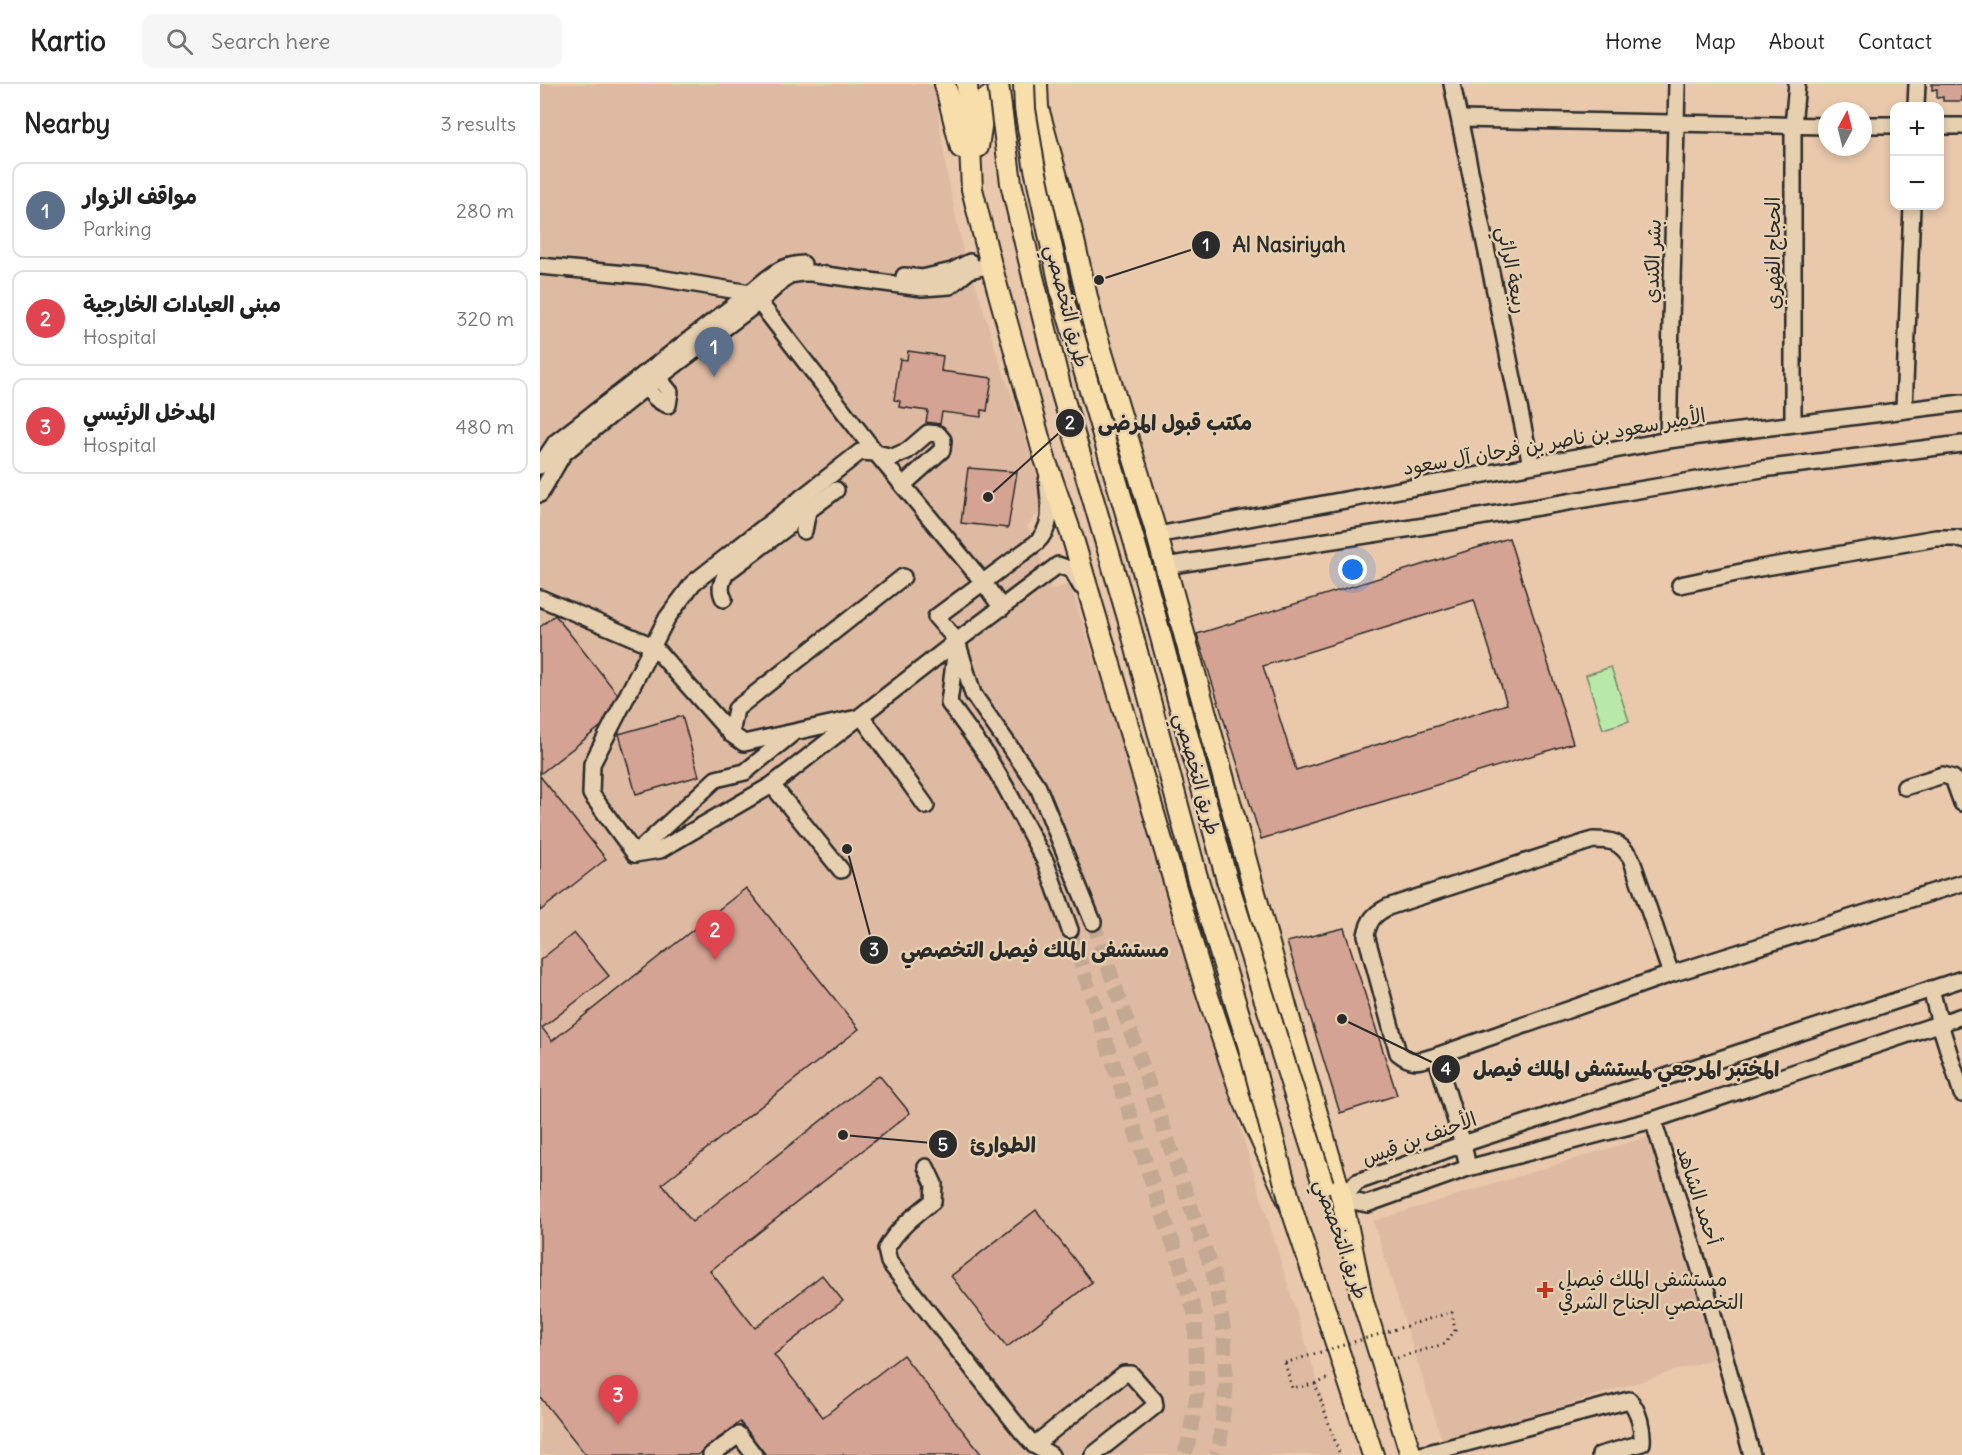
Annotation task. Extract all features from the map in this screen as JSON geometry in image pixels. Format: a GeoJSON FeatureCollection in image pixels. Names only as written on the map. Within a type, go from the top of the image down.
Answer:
{"type":"FeatureCollection","features":[{"type":"Feature","properties":{"kind":"main road"},"geometry":{"type":"LineString","coordinates":[[945,84],[991,264],[1045,459],[1073,538],[1203,978],[1241,1094],[1293,1210]]}},
{"type":"Feature","properties":{"kind":"main road"},"geometry":{"type":"LineString","coordinates":[[967,84],[972,189]]}},
{"type":"Feature","properties":{"kind":"main road","name":"طريق التخصصي"},"geometry":{"type":"LineString","coordinates":[[998,84],[1011,183],[1061,390],[1131,629],[1197,877],[1248,1044],[1293,1210],[1373,1455]]}},
{"type":"Feature","properties":{"kind":"main road","name":"طريق التخصصي"},"geometry":{"type":"LineString","coordinates":[[1024,84],[1025,109],[1034,164],[1062,295],[1143,571],[1227,880],[1411,1455]]}},
{"type":"Feature","properties":{"kind":"main road"},"geometry":{"type":"LineString","coordinates":[[1037,84],[1038,108],[1071,228],[1093,323],[1156,535],[1292,1028],[1342,1199],[1363,1302]]}},
{"type":"Feature","properties":{"kind":"main road"},"geometry":{"type":"LineString","coordinates":[[1038,108],[1048,84]]}},
{"type":"Feature","properties":{"kind":"main road"},"geometry":{"type":"LineString","coordinates":[[972,189],[985,100],[992,94],[1007,91],[1021,94],[1035,103],[1038,108]]}},
{"type":"Feature","properties":{"kind":"street","name":"ربيعة الرائي"},"geometry":{"type":"LineString","coordinates":[[1452,84],[1461,118],[1531,465]]}},
{"type":"Feature","properties":{"kind":"street","name":"بشر الكندي"},"geometry":{"type":"LineString","coordinates":[[1668,440],[1677,84]]}},
{"type":"Feature","properties":{"kind":"street","name":"الحجاج الفهري"},"geometry":{"type":"LineString","coordinates":[[1793,423],[1793,126],[1797,84]]}},
{"type":"Feature","properties":{"kind":"street"},"geometry":{"type":"LineString","coordinates":[[1916,102],[1917,84]]}},
{"type":"Feature","properties":{"kind":"street"},"geometry":{"type":"LineString","coordinates":[[1461,118],[1818,126]]}},
{"type":"Feature","properties":{"kind":"street"},"geometry":{"type":"LineString","coordinates":[[1872,125],[1890,125]]}},
{"type":"Feature","properties":{"kind":"street"},"geometry":{"type":"LineString","coordinates":[[1944,126],[1962,126]]}},
{"type":"Feature","properties":{"kind":"street"},"geometry":{"type":"LineString","coordinates":[[1904,409],[1912,210]]}},
{"type":"Feature","properties":{"kind":"street"},"geometry":{"type":"LineString","coordinates":[[540,494],[563,454],[649,380],[754,298],[780,268],[801,264],[922,278],[952,271],[969,262],[991,264]]}},
{"type":"Feature","properties":{"kind":"street"},"geometry":{"type":"LineString","coordinates":[[540,266],[647,276],[754,298],[1002,608]]}},
{"type":"Feature","properties":{"kind":"street"},"geometry":{"type":"LineString","coordinates":[[540,466],[556,442],[649,380]]}},
{"type":"Feature","properties":{"kind":"street","name":"الأمير سعود بن ناصر بن فرحان آل سعود"},"geometry":{"type":"LineString","coordinates":[[1156,535],[1668,440],[1962,403]]}},
{"type":"Feature","properties":{"kind":"street"},"geometry":{"type":"LineString","coordinates":[[635,854],[591,794],[592,764],[667,618],[693,583],[860,452],[893,457],[908,451],[928,433],[938,434],[943,440],[942,450],[903,485]]}},
{"type":"Feature","properties":{"kind":"street"},"geometry":{"type":"LineString","coordinates":[[1164,566],[1438,524],[1762,469],[1962,444]]}},
{"type":"Feature","properties":{"kind":"street"},"geometry":{"type":"LineString","coordinates":[[1045,459],[1050,514],[1046,534],[936,617],[957,641],[974,694],[1038,787],[1093,922]]}},
{"type":"Feature","properties":{"kind":"street"},"geometry":{"type":"LineString","coordinates":[[804,531],[808,511],[836,490]]}},
{"type":"Feature","properties":{"kind":"street"},"geometry":{"type":"LineString","coordinates":[[724,599],[721,594],[721,584],[726,573],[789,526],[802,497]]}},
{"type":"Feature","properties":{"kind":"street"},"geometry":{"type":"LineString","coordinates":[[1680,585],[1760,568],[1936,538],[1962,540]]}},
{"type":"Feature","properties":{"kind":"street"},"geometry":{"type":"LineString","coordinates":[[635,854],[660,850],[772,785],[1058,565],[1072,570],[1092,605]]}},
{"type":"Feature","properties":{"kind":"street"},"geometry":{"type":"LineString","coordinates":[[731,734],[736,709],[903,577]]}},
{"type":"Feature","properties":{"kind":"street"},"geometry":{"type":"LineString","coordinates":[[543,604],[652,646],[731,734],[744,743],[862,717]]}},
{"type":"Feature","properties":{"kind":"street"},"geometry":{"type":"LineString","coordinates":[[957,641],[949,703],[984,751],[1005,786],[1046,863],[1070,930]]}},
{"type":"Feature","properties":{"kind":"street"},"geometry":{"type":"LineString","coordinates":[[862,717],[926,806]]}},
{"type":"Feature","properties":{"kind":"street"},"geometry":{"type":"LineString","coordinates":[[635,854],[716,778],[745,772],[795,732]]}},
{"type":"Feature","properties":{"kind":"street"},"geometry":{"type":"LineString","coordinates":[[1905,786],[1943,775],[1953,778],[1962,803]]}},
{"type":"Feature","properties":{"kind":"street"},"geometry":{"type":"LineString","coordinates":[[772,785],[841,870]]}},
{"type":"Feature","properties":{"kind":"street"},"geometry":{"type":"LineString","coordinates":[[1671,974],[1631,858],[1623,846],[1609,840],[1593,840],[1388,907],[1375,913],[1366,935],[1398,1053],[1407,1060],[1418,1062],[1671,974],[1962,883]]}},
{"type":"Feature","properties":{"kind":"street","name":"الأحنف بن قيس"},"geometry":{"type":"LineString","coordinates":[[1342,1199],[1357,1182],[1463,1144],[1962,979]]}},
{"type":"Feature","properties":{"kind":"street"},"geometry":{"type":"LineString","coordinates":[[1931,989],[1962,1094]]}},
{"type":"Feature","properties":{"kind":"street"},"geometry":{"type":"LineString","coordinates":[[1342,1199],[1367,1204],[1468,1168],[1653,1120],[1962,1016]]}},
{"type":"Feature","properties":{"kind":"street"},"geometry":{"type":"LineString","coordinates":[[1436,1056],[1468,1168]]}},
{"type":"Feature","properties":{"kind":"street","name":"أحمد الشاهد"},"geometry":{"type":"LineString","coordinates":[[1653,1120],[1704,1282],[1752,1455]]}},
{"type":"Feature","properties":{"kind":"street"},"geometry":{"type":"LineString","coordinates":[[926,1167],[934,1184],[933,1201],[892,1238],[886,1249],[889,1262],[1034,1445],[1051,1455]]}},
{"type":"Feature","properties":{"kind":"street"},"geometry":{"type":"LineString","coordinates":[[1034,1445],[1124,1374],[1131,1374],[1154,1400],[1155,1406],[1093,1455]]}},
{"type":"Feature","properties":{"kind":"street"},"geometry":{"type":"LineString","coordinates":[[1422,1455],[1629,1400],[1634,1404],[1642,1433],[1642,1443],[1599,1455]]}},
{"type":"Feature","properties":{"kind":"street"},"geometry":{"type":"LineString","coordinates":[[711,1455],[739,1435],[754,1455]]}},
{"type":"Feature","properties":{"kind":"path"},"geometry":{"type":"LineString","coordinates":[[1340,1455],[1315,1384],[1292,1388],[1285,1363],[1452,1312],[1455,1331],[1444,1344],[1383,1363]]}},
{"type":"Feature","properties":{"kind":"shaded area"},"geometry":{"type":"Polygon","coordinates":[[[540,84],[933,84],[947,174],[963,251],[969,262],[994,345],[1024,431],[1042,499],[1040,511],[1027,526],[1034,537],[1051,590],[1070,584],[1128,762],[1340,1455],[540,1455],[540,84]]]}},
{"type":"Feature","properties":{"kind":"shaded area","name":"مستشفى الملك فيصل التخصصي الجناح الشرقي"},"geometry":{"type":"Polygon","coordinates":[[[1650,1136],[1716,1358],[1443,1443],[1373,1221],[1650,1136]]]}},
{"type":"Feature","properties":{"kind":"green space"},"geometry":{"type":"Polygon","coordinates":[[[1611,667],[1629,721],[1603,729],[1586,675],[1611,667]]]}},
{"type":"Feature","properties":{"kind":"building"},"geometry":{"type":"Polygon","coordinates":[[[1932,84],[1962,84],[1962,101],[1943,101],[1943,97],[1937,98],[1937,89],[1932,90],[1932,84]]]}},
{"type":"Feature","properties":{"kind":"building"},"geometry":{"type":"Polygon","coordinates":[[[908,351],[943,356],[941,371],[992,378],[987,411],[982,410],[981,417],[942,412],[940,424],[926,422],[928,411],[899,407],[900,401],[894,400],[900,359],[907,360],[908,351]]]}},
{"type":"Feature","properties":{"kind":"building"},"geometry":{"type":"Polygon","coordinates":[[[968,468],[1017,472],[1008,528],[961,523],[968,468]]]}},
{"type":"Feature","properties":{"kind":"building"},"geometry":{"type":"Polygon","coordinates":[[[1509,538],[1573,743],[1261,839],[1197,634],[1509,538]],[[1474,600],[1263,666],[1296,770],[1507,704],[1474,600]]]}},
{"type":"Feature","properties":{"kind":"building"},"geometry":{"type":"Polygon","coordinates":[[[555,615],[627,706],[540,774],[540,627],[555,615]]]}},
{"type":"Feature","properties":{"kind":"building"},"geometry":{"type":"Polygon","coordinates":[[[682,716],[699,776],[636,794],[619,734],[682,716]]]}},
{"type":"Feature","properties":{"kind":"building"},"geometry":{"type":"Polygon","coordinates":[[[540,776],[606,859],[540,911],[540,776]]]}},
{"type":"Feature","properties":{"kind":"building"},"geometry":{"type":"Polygon","coordinates":[[[746,888],[859,1029],[662,1184],[692,1222],[879,1075],[910,1113],[710,1271],[755,1328],[822,1275],[843,1301],[774,1355],[823,1417],[903,1355],[982,1455],[766,1455],[740,1422],[698,1455],[586,1455],[540,1397],[540,960],[574,933],[609,976],[542,1028],[552,1041],[746,888]]]}},
{"type":"Feature","properties":{"kind":"building"},"geometry":{"type":"Polygon","coordinates":[[[1344,928],[1397,1095],[1340,1113],[1287,942],[1344,928]]]}},
{"type":"Feature","properties":{"kind":"building"},"geometry":{"type":"Polygon","coordinates":[[[1036,1210],[1092,1282],[1007,1347],[951,1276],[1036,1210]]]}},
{"type":"Feature","properties":{"kind":"tunnel"},"geometry":{"type":"LineString","coordinates":[[1093,922],[1213,1272],[1224,1331],[1226,1388],[1217,1455]]}},
{"type":"Feature","properties":{"kind":"tunnel"},"geometry":{"type":"LineString","coordinates":[[1070,930],[1195,1314],[1197,1395],[1184,1455]]}},
{"type":"Feature","properties":{"kind":"place","name":"Al Nasiriyah"},"geometry":{"type":"Point","coordinates":[1099,280]}},
{"type":"Feature","properties":{"kind":"place","name":"مواقف الزوار"},"geometry":{"type":"Point","coordinates":[714,377]}},
{"type":"Feature","properties":{"kind":"place","name":"مكتب قبول المرضى"},"geometry":{"type":"Point","coordinates":[988,497]}},
{"type":"Feature","properties":{"kind":"place","name":"مستشفى الملك فيصل التخصصي"},"geometry":{"type":"Point","coordinates":[847,849]}},
{"type":"Feature","properties":{"kind":"place","name":"مبنى العيادات الخارجية"},"geometry":{"type":"Point","coordinates":[715,960]}},
{"type":"Feature","properties":{"kind":"place","name":"المختبر المرجعي لمستشفى الملك فيصل"},"geometry":{"type":"Point","coordinates":[1342,1019]}},
{"type":"Feature","properties":{"kind":"place","name":"الطوارئ"},"geometry":{"type":"Point","coordinates":[843,1135]}},
{"type":"Feature","properties":{"kind":"place","name":"مستشفى الملك فيصل التخصصي الجناح الشرقي"},"geometry":{"type":"Point","coordinates":[1545,1290]}},
{"type":"Feature","properties":{"kind":"place","name":"المدخل الرئيسي"},"geometry":{"type":"Point","coordinates":[618,1425]}}]}
